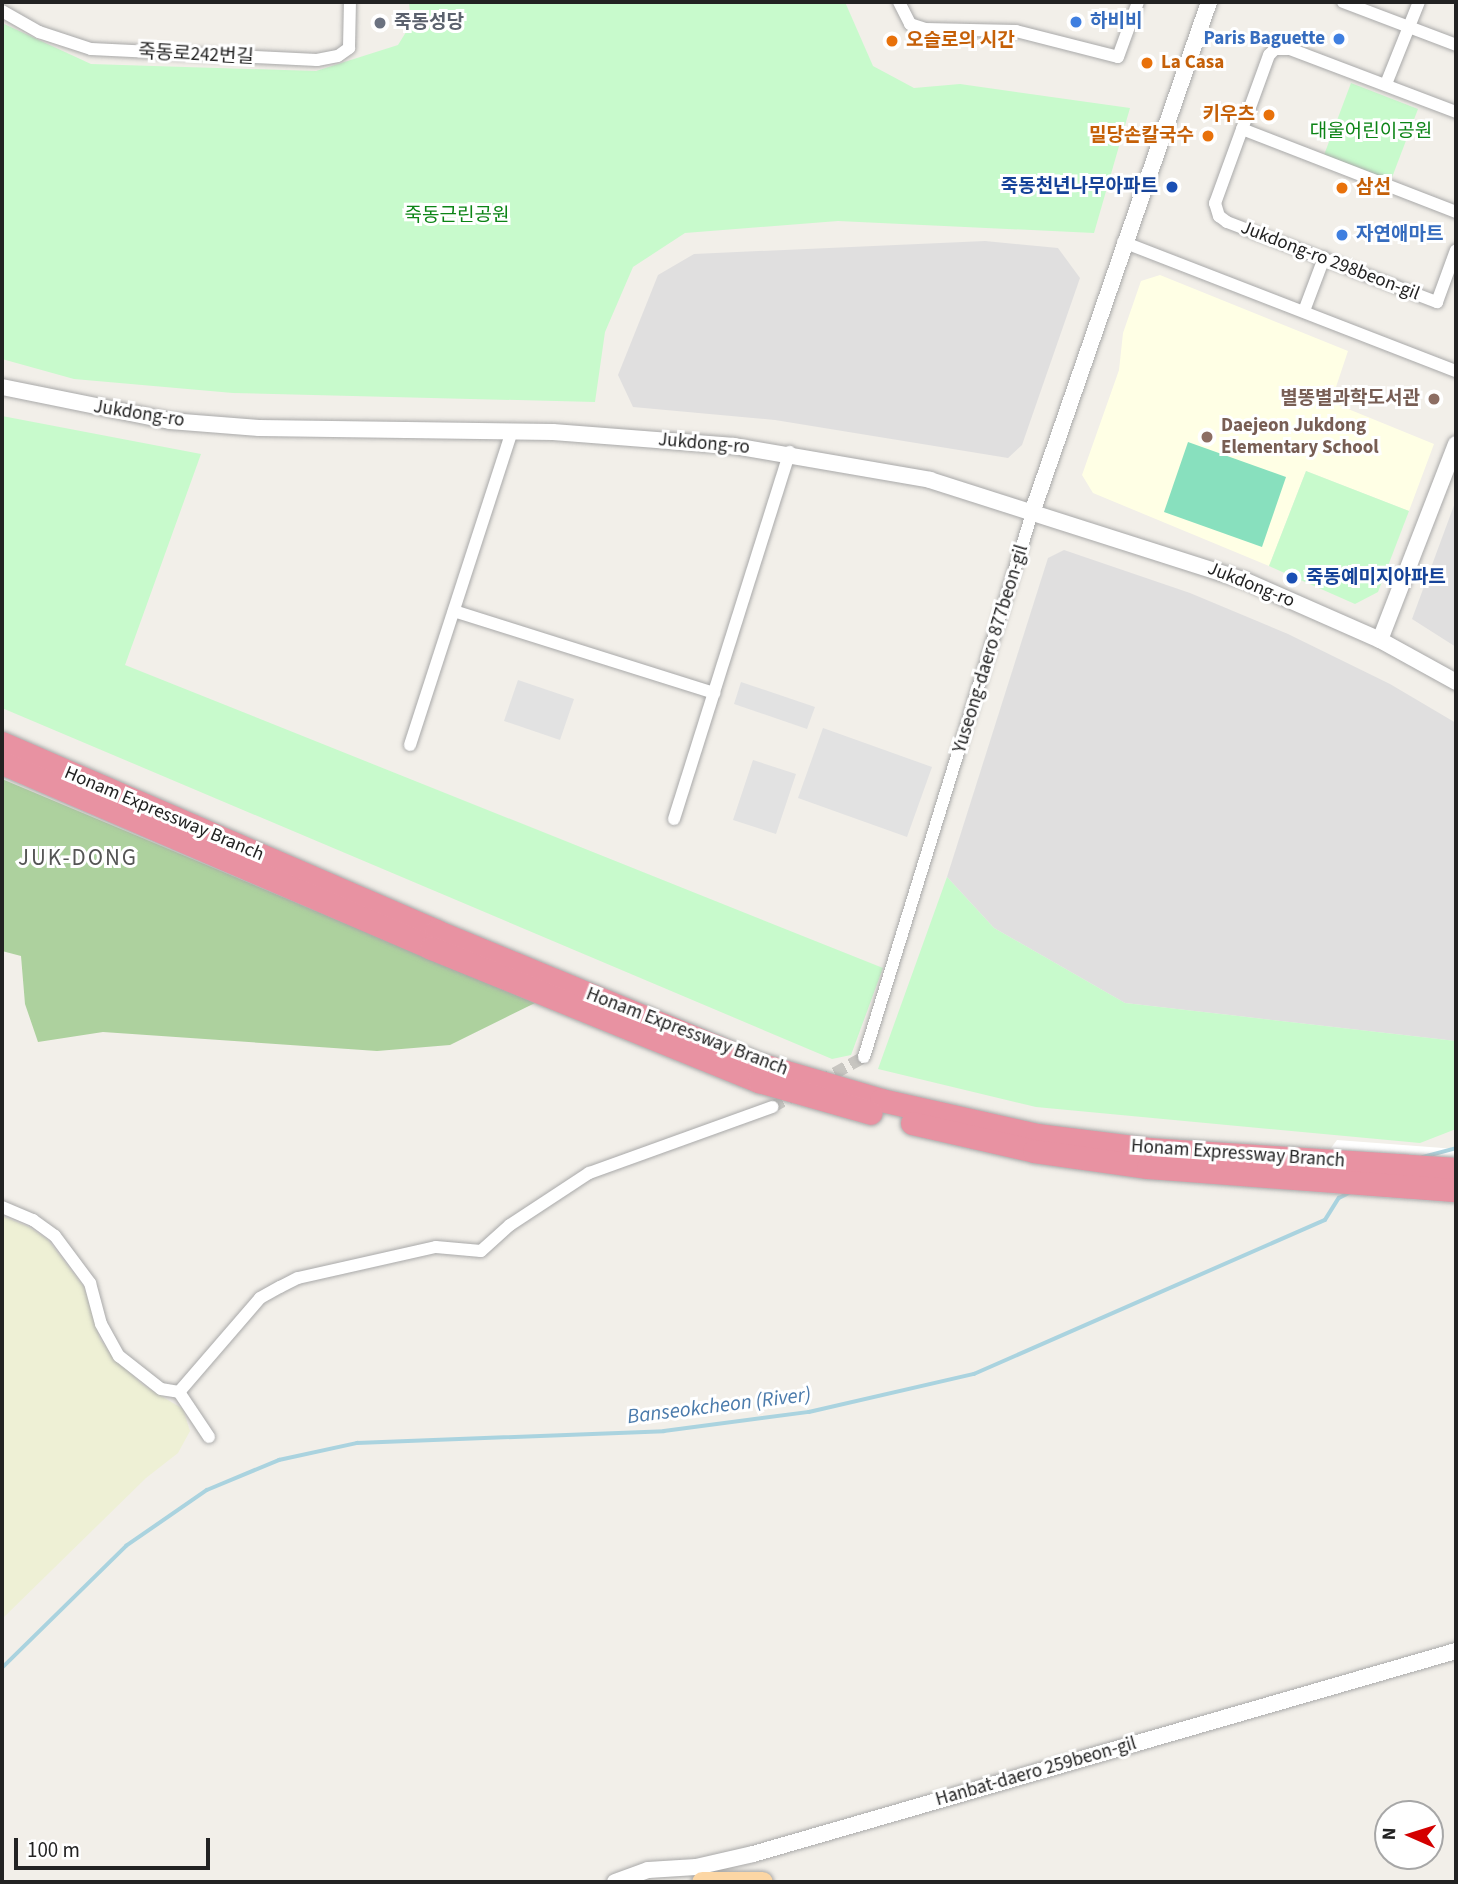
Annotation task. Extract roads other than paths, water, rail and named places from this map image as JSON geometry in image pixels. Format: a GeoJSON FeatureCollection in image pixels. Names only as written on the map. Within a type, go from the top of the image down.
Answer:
{"type":"FeatureCollection","features":[{"type":"Feature","properties":{"kind":"highway","name":"Honam Expressway Branch"},"geometry":{"type":"LineString","coordinates":[[2,743],[759,1064],[881,1100],[1037,1135],[1316,1169],[1456,1190]]}},
{"type":"Feature","properties":{"kind":"highway","name":"Honam Expressway Branch"},"geometry":{"type":"LineString","coordinates":[[2,763],[431,948],[758,1081],[877,1115],[1034,1151],[1148,1167],[1456,1169]]}},
{"type":"Feature","properties":{"kind":"main road"},"geometry":{"type":"LineString","coordinates":[[702,1882],[762,1882]]}},
{"type":"Feature","properties":{"kind":"street","name":"죽동로242번길"},"geometry":{"type":"LineString","coordinates":[[2,11],[39,32],[91,49],[317,60],[338,56],[349,48],[350,2]]}},
{"type":"Feature","properties":{"kind":"street"},"geometry":{"type":"LineString","coordinates":[[899,2],[910,24],[925,29],[1016,31],[1118,57],[1138,2]]}},
{"type":"Feature","properties":{"kind":"street","name":"Yuseong-daero 877beon-gil"},"geometry":{"type":"LineString","coordinates":[[864,1057],[1033,510],[1209,2]]}},
{"type":"Feature","properties":{"kind":"street"},"geometry":{"type":"LineString","coordinates":[[1343,2],[1456,45]]}},
{"type":"Feature","properties":{"kind":"street"},"geometry":{"type":"LineString","coordinates":[[1387,84],[1419,2]]}},
{"type":"Feature","properties":{"kind":"street","name":"Jukdong-ro 298beon-gil"},"geometry":{"type":"LineString","coordinates":[[1456,112],[1387,84],[1281,47],[1269,55],[1215,203],[1219,216],[1437,302],[1456,250]]}},
{"type":"Feature","properties":{"kind":"street"},"geometry":{"type":"LineString","coordinates":[[1242,129],[1456,212]]}},
{"type":"Feature","properties":{"kind":"street"},"geometry":{"type":"LineString","coordinates":[[1124,242],[1456,371]]}},
{"type":"Feature","properties":{"kind":"street"},"geometry":{"type":"LineString","coordinates":[[1304,311],[1324,258]]}},
{"type":"Feature","properties":{"kind":"street","name":"Jukdong-ro"},"geometry":{"type":"LineString","coordinates":[[2,387],[170,421],[259,428],[512,430],[790,452],[930,480],[1185,558],[1380,640],[1456,682]]}},
{"type":"Feature","properties":{"kind":"street"},"geometry":{"type":"LineString","coordinates":[[410,745],[512,430]]}},
{"type":"Feature","properties":{"kind":"street"},"geometry":{"type":"LineString","coordinates":[[1380,640],[1456,444]]}},
{"type":"Feature","properties":{"kind":"street"},"geometry":{"type":"LineString","coordinates":[[674,819],[790,452]]}},
{"type":"Feature","properties":{"kind":"street"},"geometry":{"type":"LineString","coordinates":[[454,611],[714,693]]}},
{"type":"Feature","properties":{"kind":"street"},"geometry":{"type":"LineString","coordinates":[[178,1392],[260,1298],[289,1282],[436,1247],[481,1251],[510,1225],[589,1173],[772,1107]]}},
{"type":"Feature","properties":{"kind":"street"},"geometry":{"type":"LineString","coordinates":[[2,1208],[33,1220],[55,1236],[90,1283],[101,1324],[119,1356],[161,1389],[178,1392],[209,1437]]}},
{"type":"Feature","properties":{"kind":"street","name":"Hanbat-daero 259beon-gil"},"geometry":{"type":"LineString","coordinates":[[615,1882],[648,1870],[714,1864],[1456,1651]]}},
{"type":"Feature","properties":{"kind":"waterway","name":"Banseokcheon (River)"},"geometry":{"type":"LineString","coordinates":[[1423,1157],[1456,1148]]}},
{"type":"Feature","properties":{"kind":"waterway","name":"Banseokcheon (River)"},"geometry":{"type":"LineString","coordinates":[[2,1668],[126,1546],[207,1490],[279,1460],[357,1443],[664,1431],[809,1412],[974,1374],[1325,1220],[1339,1198],[1353,1191]]}},
{"type":"Feature","properties":{"kind":"tunnel"},"geometry":{"type":"LineString","coordinates":[[819,1082],[864,1057]]}},
{"type":"Feature","properties":{"kind":"tunnel"},"geometry":{"type":"LineString","coordinates":[[772,1107],[800,1092]]}},
{"type":"Feature","properties":{"kind":"place","name":"하비비"},"geometry":{"type":"Point","coordinates":[1076,22]}},
{"type":"Feature","properties":{"kind":"place","name":"죽동성당"},"geometry":{"type":"Point","coordinates":[380,23]}},
{"type":"Feature","properties":{"kind":"place","name":"Paris Baguette"},"geometry":{"type":"Point","coordinates":[1339,39]}},
{"type":"Feature","properties":{"kind":"place","name":"오슬로의 시간"},"geometry":{"type":"Point","coordinates":[892,41]}},
{"type":"Feature","properties":{"kind":"place","name":"La Casa"},"geometry":{"type":"Point","coordinates":[1147,63]}},
{"type":"Feature","properties":{"kind":"place","name":"키우츠"},"geometry":{"type":"Point","coordinates":[1269,115]}},
{"type":"Feature","properties":{"kind":"place","name":"밀당손칼국수"},"geometry":{"type":"Point","coordinates":[1208,136]}},
{"type":"Feature","properties":{"kind":"place","name":"죽동천년나무아파트"},"geometry":{"type":"Point","coordinates":[1172,187]}},
{"type":"Feature","properties":{"kind":"place","name":"삼선"},"geometry":{"type":"Point","coordinates":[1342,188]}},
{"type":"Feature","properties":{"kind":"place","name":"자연애마트"},"geometry":{"type":"Point","coordinates":[1342,235]}},
{"type":"Feature","properties":{"kind":"place","name":"별똥별과학도서관"},"geometry":{"type":"Point","coordinates":[1434,399]}},
{"type":"Feature","properties":{"kind":"place","name":"Daejeon Jukdong Elementary School"},"geometry":{"type":"Point","coordinates":[1207,437]}},
{"type":"Feature","properties":{"kind":"place","name":"죽동예미지아파트"},"geometry":{"type":"Point","coordinates":[1292,578]}},
{"type":"Feature","properties":{"kind":"district","name":"JUK-DONG"},"geometry":{"type":"Point","coordinates":[78,858]}},
{"type":"Feature","properties":{"kind":"park label","name":"대울어린이공원"},"geometry":{"type":"Point","coordinates":[1371,132]}},
{"type":"Feature","properties":{"kind":"park label","name":"죽동근린공원"},"geometry":{"type":"Point","coordinates":[457,216]}}]}
